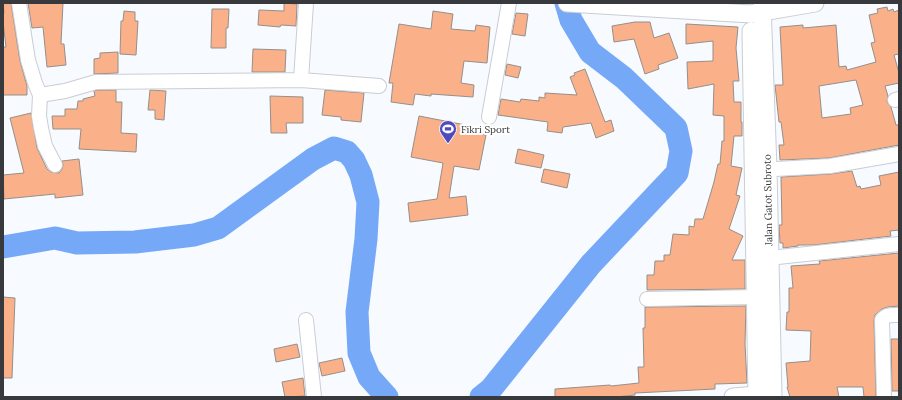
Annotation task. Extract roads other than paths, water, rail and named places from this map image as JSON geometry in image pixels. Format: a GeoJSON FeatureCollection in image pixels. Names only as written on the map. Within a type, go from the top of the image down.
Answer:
{"type":"FeatureCollection","features":[{"type":"Feature","properties":{"kind":"street"},"geometry":{"type":"LineString","coordinates":[[19,3],[28,60],[40,95],[39,116],[41,128],[45,146],[55,165]]}},
{"type":"Feature","properties":{"kind":"street"},"geometry":{"type":"LineString","coordinates":[[301,80],[306,3]]}},
{"type":"Feature","properties":{"kind":"street"},"geometry":{"type":"LineString","coordinates":[[489,117],[509,3]]}},
{"type":"Feature","properties":{"kind":"street"},"geometry":{"type":"LineString","coordinates":[[575,4],[756,8],[815,3]]}},
{"type":"Feature","properties":{"kind":"street","name":"Jalan Gatot Subroto"},"geometry":{"type":"LineString","coordinates":[[756,8],[762,259],[763,396]]}},
{"type":"Feature","properties":{"kind":"street"},"geometry":{"type":"LineString","coordinates":[[40,95],[65,92],[96,82],[301,80],[379,86]]}},
{"type":"Feature","properties":{"kind":"street"},"geometry":{"type":"LineString","coordinates":[[760,170],[830,166],[899,154]]}},
{"type":"Feature","properties":{"kind":"street"},"geometry":{"type":"LineString","coordinates":[[762,259],[899,244]]}},
{"type":"Feature","properties":{"kind":"street","name":"Jalan Gatot Subroto"},"geometry":{"type":"LineString","coordinates":[[762,259],[756,296],[763,396]]}},
{"type":"Feature","properties":{"kind":"street"},"geometry":{"type":"LineString","coordinates":[[647,299],[756,296]]}},
{"type":"Feature","properties":{"kind":"street"},"geometry":{"type":"LineString","coordinates":[[884,397],[882,320],[885,316],[899,315]]}},
{"type":"Feature","properties":{"kind":"street"},"geometry":{"type":"LineString","coordinates":[[306,320],[314,397]]}},
{"type":"Feature","properties":{"kind":"street"},"geometry":{"type":"LineString","coordinates":[[733,397],[763,396]]}},
{"type":"Feature","properties":{"kind":"waterway"},"geometry":{"type":"LineString","coordinates":[[481,397],[491,389],[591,264],[677,173],[681,151],[676,128],[624,78],[590,52],[571,20],[566,3]]}},
{"type":"Feature","properties":{"kind":"waterway"},"geometry":{"type":"LineString","coordinates":[[3,247],[55,238],[77,243],[135,242],[194,235],[218,228],[313,159],[334,148],[347,152],[354,160],[361,175],[368,202],[366,239],[357,312],[359,353],[369,377],[387,397]]}},
{"type":"Feature","properties":{"kind":"place","name":"Fikri Sport"},"geometry":{"type":"Point","coordinates":[448,144]}}]}
